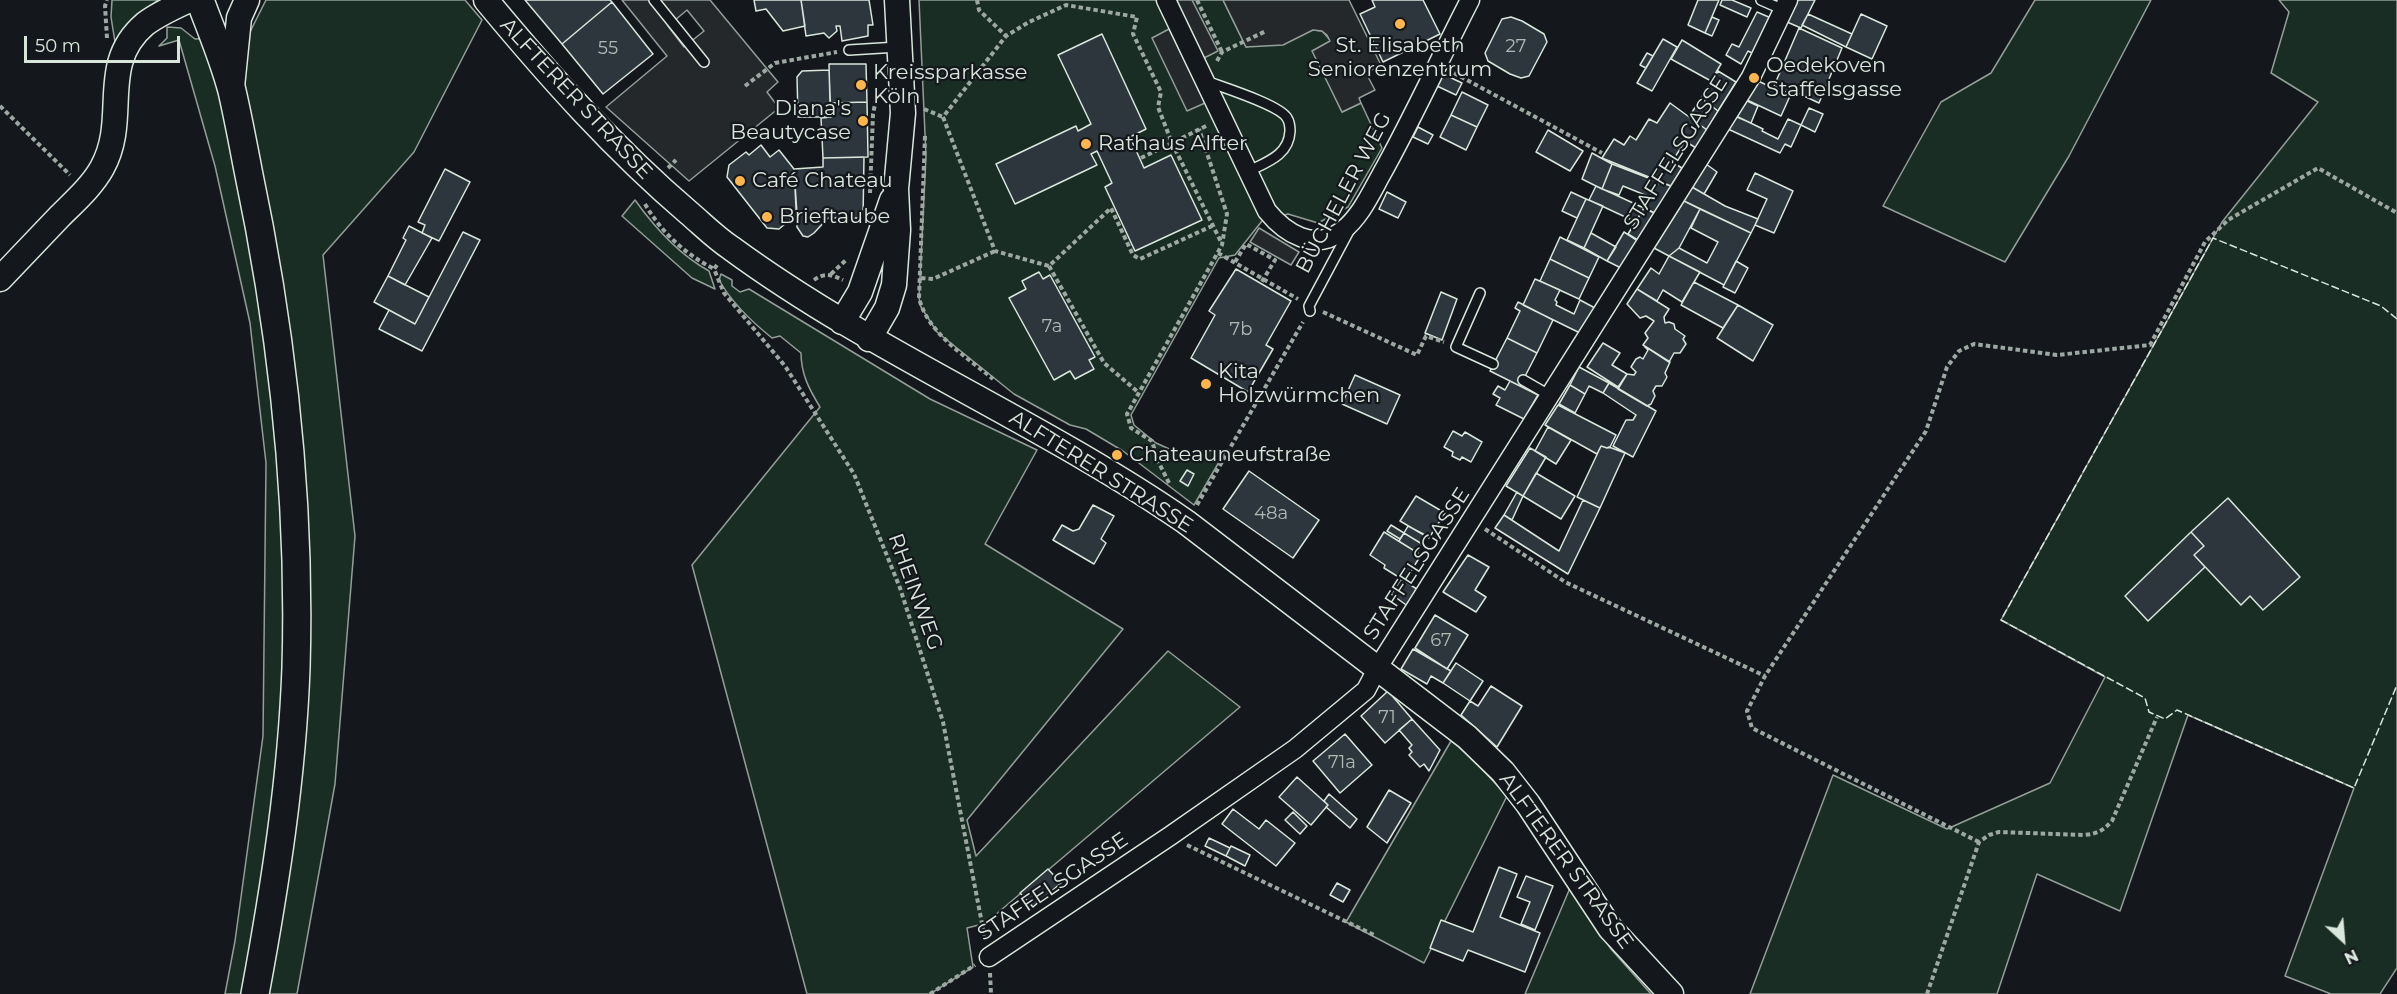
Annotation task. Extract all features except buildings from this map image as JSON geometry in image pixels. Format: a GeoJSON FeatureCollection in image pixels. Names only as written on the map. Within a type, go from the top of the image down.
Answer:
{"type":"FeatureCollection","features":[{"type":"Feature","properties":{"kind":"main road"},"geometry":{"type":"LineString","coordinates":[[200,0],[232,89],[265,249],[290,434],[296,520],[296,670],[289,769],[279,855],[255,994]]}},
{"type":"Feature","properties":{"kind":"street"},"geometry":{"type":"LineString","coordinates":[[0,279],[86,191],[102,169],[112,146],[116,118],[117,69],[128,42],[144,25],[158,15],[189,0]]}},
{"type":"Feature","properties":{"kind":"street"},"geometry":{"type":"LineString","coordinates":[[232,89],[239,18],[247,0]]}},
{"type":"Feature","properties":{"kind":"street","name":"ALFTERER STRASSE"},"geometry":{"type":"LineString","coordinates":[[486,0],[552,79],[610,141],[657,186],[729,247],[869,339],[1034,428],[1145,494],[1195,529],[1467,737],[1503,772],[1528,804],[1610,928],[1671,994]]}},
{"type":"Feature","properties":{"kind":"street"},"geometry":{"type":"LineString","coordinates":[[869,339],[887,308],[894,285],[898,230],[896,189],[903,112],[897,0]]}},
{"type":"Feature","properties":{"kind":"street"},"geometry":{"type":"LineString","coordinates":[[1166,0],[1267,211],[1278,224],[1290,233],[1303,238],[1326,238],[1340,232],[1357,218]]}},
{"type":"Feature","properties":{"kind":"street","name":"BÜCHELER WEG"},"geometry":{"type":"LineString","coordinates":[[1357,218],[1394,152],[1470,0]]}},
{"type":"Feature","properties":{"kind":"street","name":"STAFFELSGASSE"},"geometry":{"type":"LineString","coordinates":[[989,957],[1295,749],[1366,690],[1549,395],[1751,77],[1786,5]]}},
{"type":"Feature","properties":{"kind":"street"},"geometry":{"type":"LineString","coordinates":[[842,322],[860,292],[896,189]]}},
{"type":"Feature","properties":{"kind":"lane"},"geometry":{"type":"LineString","coordinates":[[654,0],[704,62]]}},
{"type":"Feature","properties":{"kind":"lane","name":"STAFFELSGASSE"},"geometry":{"type":"LineString","coordinates":[[1761,0],[1786,5]]}},
{"type":"Feature","properties":{"kind":"lane"},"geometry":{"type":"LineString","coordinates":[[849,50],[901,47]]}},
{"type":"Feature","properties":{"kind":"lane"},"geometry":{"type":"LineString","coordinates":[[1206,81],[1272,107],[1287,117],[1290,128],[1289,137],[1281,154],[1249,171]]}},
{"type":"Feature","properties":{"kind":"lane","name":"BÜCHELER WEG"},"geometry":{"type":"LineString","coordinates":[[1309,309],[1357,218]]}},
{"type":"Feature","properties":{"kind":"lane"},"geometry":{"type":"LineString","coordinates":[[1480,294],[1456,347],[1493,364]]}},
{"type":"Feature","properties":{"kind":"lane"},"geometry":{"type":"LineString","coordinates":[[1523,380],[1549,395]]}},
{"type":"Feature","properties":{"kind":"path"},"geometry":{"type":"LineString","coordinates":[[977,0],[979,10],[1006,36]]}},
{"type":"Feature","properties":{"kind":"path"},"geometry":{"type":"LineString","coordinates":[[1197,0],[1222,52],[1266,31]]}},
{"type":"Feature","properties":{"kind":"path"},"geometry":{"type":"LineString","coordinates":[[995,251],[943,117],[1006,36],[1066,5],[1137,17],[1133,34],[1161,92],[1158,107],[1172,143],[1222,245]]}},
{"type":"Feature","properties":{"kind":"path"},"geometry":{"type":"LineString","coordinates":[[870,194],[873,114],[878,89],[877,48]]}},
{"type":"Feature","properties":{"kind":"path"},"geometry":{"type":"LineString","coordinates":[[745,86],[775,63],[849,50]]}},
{"type":"Feature","properties":{"kind":"path"},"geometry":{"type":"LineString","coordinates":[[1437,64],[1602,153]]}},
{"type":"Feature","properties":{"kind":"path"},"geometry":{"type":"LineString","coordinates":[[924,98],[925,121]]}},
{"type":"Feature","properties":{"kind":"path"},"geometry":{"type":"LineString","coordinates":[[0,106],[86,191]]}},
{"type":"Feature","properties":{"kind":"path"},"geometry":{"type":"LineString","coordinates":[[1141,158],[1199,129],[1227,214],[1222,245],[1127,414],[1131,428],[1152,441],[1166,479],[1173,487]]}},
{"type":"Feature","properties":{"kind":"path"},"geometry":{"type":"LineString","coordinates":[[925,133],[919,298],[931,324],[942,336],[996,381]]}},
{"type":"Feature","properties":{"kind":"path"},"geometry":{"type":"LineString","coordinates":[[1979,842],[1752,728],[1748,711],[1765,676],[1926,431],[1947,367],[1959,351],[1974,345],[2057,355],[2150,345],[2205,242],[2228,220],[2318,168],[2397,213]]}},
{"type":"Feature","properties":{"kind":"path"},"geometry":{"type":"LineString","coordinates":[[1049,266],[1111,208],[1133,255],[1140,259],[1212,226]]}},
{"type":"Feature","properties":{"kind":"path"},"geometry":{"type":"LineString","coordinates":[[1235,262],[1246,244],[1275,261],[1263,281]]}},
{"type":"Feature","properties":{"kind":"path","name":"RHEINWEG"},"geometry":{"type":"LineString","coordinates":[[729,247],[714,269],[717,281],[724,293],[785,366],[854,474],[900,588],[943,722],[989,957],[992,994]]}},
{"type":"Feature","properties":{"kind":"path"},"geometry":{"type":"LineString","coordinates":[[921,278],[933,279],[995,251],[1049,266],[1104,363],[1138,392]]}},
{"type":"Feature","properties":{"kind":"path"},"geometry":{"type":"LineString","coordinates":[[1218,253],[1309,309],[1417,355],[1426,336],[1456,347]]}},
{"type":"Feature","properties":{"kind":"path"},"geometry":{"type":"LineString","coordinates":[[831,274],[851,256]]}},
{"type":"Feature","properties":{"kind":"path"},"geometry":{"type":"LineString","coordinates":[[1199,501],[1309,309]]}},
{"type":"Feature","properties":{"kind":"path"},"geometry":{"type":"LineString","coordinates":[[1187,502],[1194,509]]}},
{"type":"Feature","properties":{"kind":"path"},"geometry":{"type":"LineString","coordinates":[[1472,520],[1565,582],[1765,676]]}},
{"type":"Feature","properties":{"kind":"path"},"geometry":{"type":"LineString","coordinates":[[1927,994],[1979,842],[1999,832],[2084,835],[2105,829],[2112,822],[2157,717]]}},
{"type":"Feature","properties":{"kind":"path"},"geometry":{"type":"LineString","coordinates":[[1170,836],[1376,936]]}},
{"type":"Feature","properties":{"kind":"path","name":"STAFFELSGASSE"},"geometry":{"type":"LineString","coordinates":[[930,994],[989,957]]}},
{"type":"Feature","properties":{"kind":"green space"},"geometry":{"type":"Polygon","coordinates":[[[112,0],[158,0],[130,22],[115,42],[111,17],[112,0]]]}},
{"type":"Feature","properties":{"kind":"green space"},"geometry":{"type":"Polygon","coordinates":[[[266,0],[465,0],[482,20],[414,152],[323,255],[355,536],[335,784],[297,994],[225,994],[235,941],[263,736],[266,463],[250,323],[215,166],[179,40],[159,46],[167,38],[167,27],[181,28],[195,39],[248,36],[266,0]]]}},
{"type":"Feature","properties":{"kind":"green space"},"geometry":{"type":"Polygon","coordinates":[[[919,0],[1223,0],[1246,47],[1313,30],[1322,31],[1331,41],[1313,51],[1342,112],[1361,103],[1382,148],[1348,207],[1318,223],[1288,214],[1262,221],[1235,255],[1219,258],[1131,415],[1134,425],[1156,443],[1176,452],[1226,450],[1194,505],[1123,451],[1086,429],[1070,425],[1014,394],[937,332],[921,307],[919,298],[926,156],[919,0]]]}},
{"type":"Feature","properties":{"kind":"green space"},"geometry":{"type":"Polygon","coordinates":[[[2035,0],[2151,0],[2069,156],[2005,262],[1883,206],[1941,102],[1991,73],[2035,0]]]}},
{"type":"Feature","properties":{"kind":"green space"},"geometry":{"type":"Polygon","coordinates":[[[2279,0],[2397,0],[2397,968],[2380,994],[2331,994],[2285,976],[2354,788],[2188,715],[2120,911],[2037,874],[1997,994],[1750,994],[1833,775],[1947,829],[2050,783],[2105,677],[2001,620],[2222,222],[2318,102],[2271,73],[2289,12],[2279,0]]]}},
{"type":"Feature","properties":{"kind":"green space"},"geometry":{"type":"Polygon","coordinates":[[[635,200],[668,240],[687,257],[709,271],[715,289],[692,278],[622,216],[635,200]]]}},
{"type":"Feature","properties":{"kind":"green space"},"geometry":{"type":"Polygon","coordinates":[[[721,274],[732,280],[732,286],[740,292],[749,289],[930,399],[1037,450],[985,544],[1123,629],[967,820],[976,856],[1168,651],[1240,707],[994,916],[979,925],[967,928],[973,967],[930,994],[807,994],[692,565],[820,407],[806,381],[801,353],[780,336],[772,338],[750,319],[724,288],[719,280],[721,274]]]}},
{"type":"Feature","properties":{"kind":"green space"},"geometry":{"type":"Polygon","coordinates":[[[1451,741],[1468,754],[1507,796],[1424,963],[1346,922],[1451,741]]]}},
{"type":"Feature","properties":{"kind":"green space"},"geometry":{"type":"Polygon","coordinates":[[[1570,888],[1611,949],[1651,994],[1525,994],[1570,888]]]}},
{"type":"Feature","properties":{"kind":"shaded area"},"geometry":{"type":"Polygon","coordinates":[[[622,0],[710,0],[778,82],[767,92],[779,108],[689,181],[606,107],[667,56],[622,0]],[[687,10],[668,26],[684,47],[704,31],[687,10]]]}},
{"type":"Feature","properties":{"kind":"shaded area"},"geometry":{"type":"Polygon","coordinates":[[[1176,0],[1192,0],[1218,51],[1204,58],[1176,0]]]}},
{"type":"Feature","properties":{"kind":"shaded area"},"geometry":{"type":"Polygon","coordinates":[[[1223,0],[1349,0],[1381,65],[1366,73],[1375,90],[1359,98],[1361,103],[1342,112],[1312,51],[1330,41],[1327,35],[1322,31],[1313,30],[1283,45],[1246,47],[1223,0]]]}},
{"type":"Feature","properties":{"kind":"shaded area"},"geometry":{"type":"Polygon","coordinates":[[[1169,29],[1205,103],[1187,111],[1152,38],[1169,29]]]}},
{"type":"Feature","properties":{"kind":"shaded area"},"geometry":{"type":"Polygon","coordinates":[[[1259,228],[1299,252],[1291,265],[1250,242],[1259,228]]]}},
{"type":"Feature","properties":{"kind":"fence"},"geometry":{"type":"LineString","coordinates":[[2397,319],[2381,306],[2213,238],[2001,620],[2145,698],[2149,712],[2165,719],[2177,710],[2354,788],[2397,685]]}},
{"type":"Feature","properties":{"kind":"place","name":"St. Elisabeth Seniorenzentrum"},"geometry":{"type":"Point","coordinates":[1400,24]}},
{"type":"Feature","properties":{"kind":"place","name":"Oedekoven Staffelsgasse"},"geometry":{"type":"Point","coordinates":[1754,78]}},
{"type":"Feature","properties":{"kind":"place","name":"Kreissparkasse Köln"},"geometry":{"type":"Point","coordinates":[861,85]}},
{"type":"Feature","properties":{"kind":"place","name":"Diana's Beautycase"},"geometry":{"type":"Point","coordinates":[863,121]}},
{"type":"Feature","properties":{"kind":"place","name":"Rathaus Alfter"},"geometry":{"type":"Point","coordinates":[1086,144]}},
{"type":"Feature","properties":{"kind":"place","name":"Café Chateau"},"geometry":{"type":"Point","coordinates":[740,181]}},
{"type":"Feature","properties":{"kind":"place","name":"Brieftaube"},"geometry":{"type":"Point","coordinates":[767,217]}},
{"type":"Feature","properties":{"kind":"place","name":"Kita Holzwürmchen"},"geometry":{"type":"Point","coordinates":[1206,384]}},
{"type":"Feature","properties":{"kind":"place","name":"Chateauneufstraße"},"geometry":{"type":"Point","coordinates":[1117,455]}}]}
